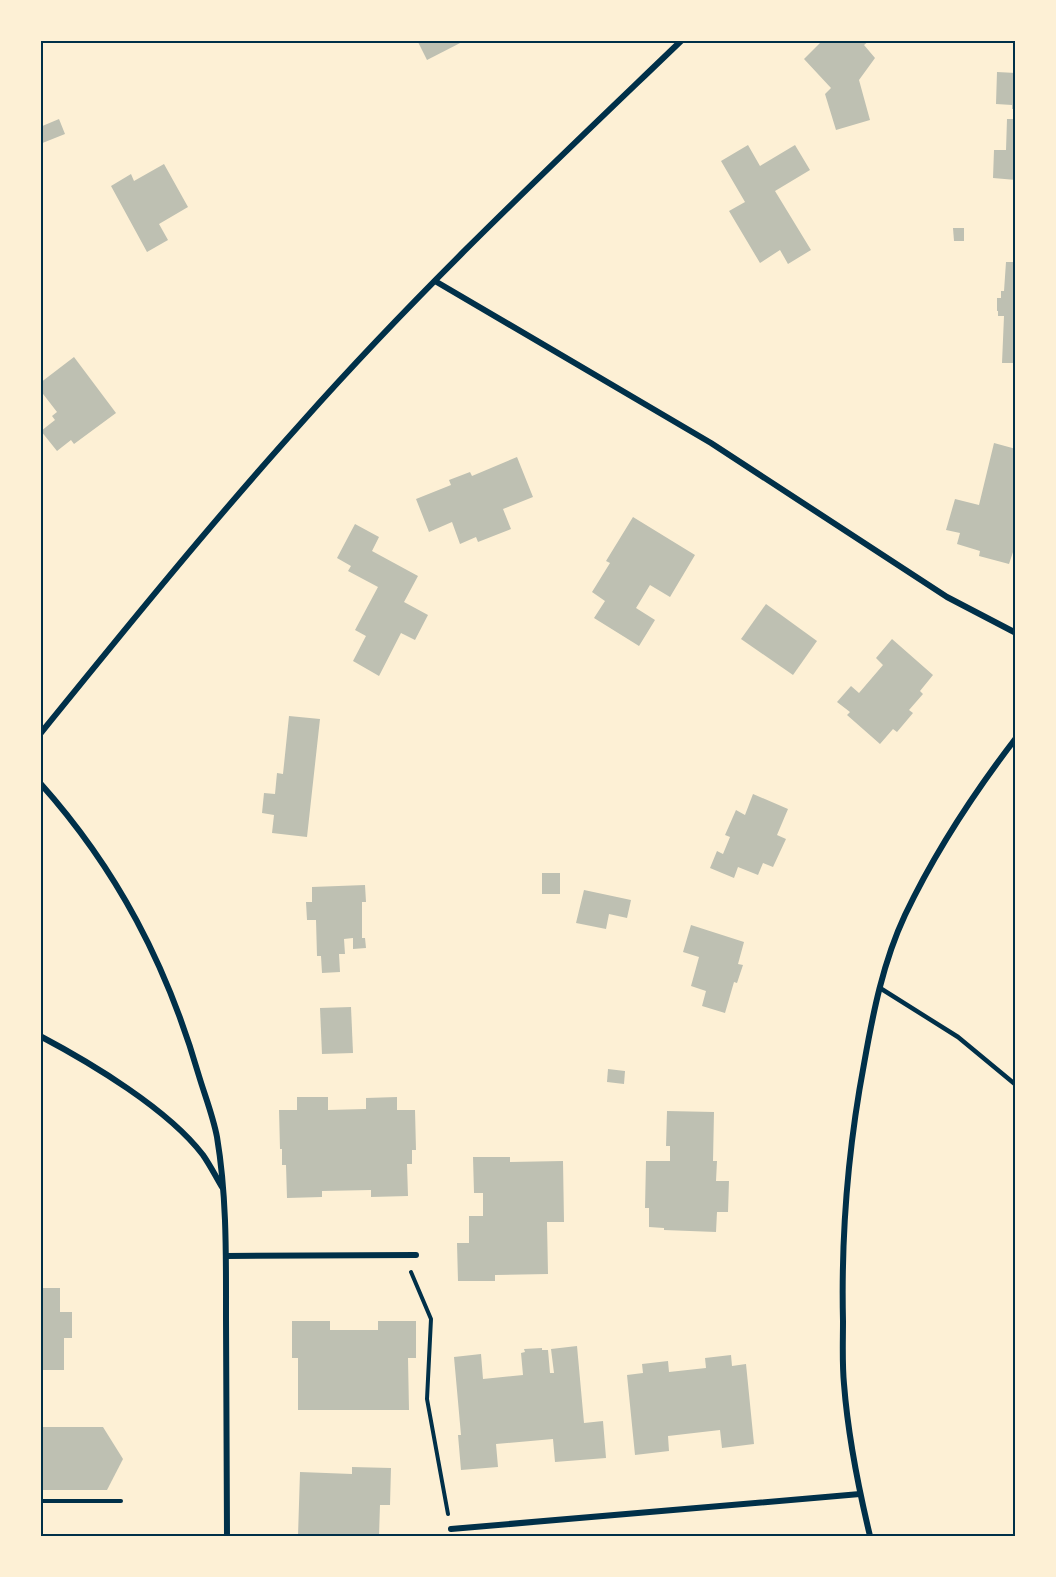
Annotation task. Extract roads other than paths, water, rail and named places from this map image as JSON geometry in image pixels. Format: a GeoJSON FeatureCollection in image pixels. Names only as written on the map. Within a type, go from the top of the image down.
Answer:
{"type":"FeatureCollection","features":[{"type":"Feature","properties":{"kind":"street"},"geometry":{"type":"LineString","coordinates":[[40,734],[155,592],[303,420],[493,221],[682,40]]}},
{"type":"Feature","properties":{"kind":"street"},"geometry":{"type":"LineString","coordinates":[[435,281],[711,443],[947,597],[1016,633]]}},
{"type":"Feature","properties":{"kind":"street"},"geometry":{"type":"LineString","coordinates":[[870,1536],[850,1441],[844,1382],[842,1260],[854,1120],[875,1004],[904,916],[945,839],[981,784],[1016,738]]}},
{"type":"Feature","properties":{"kind":"street"},"geometry":{"type":"LineString","coordinates":[[40,783],[96,851],[151,946],[188,1035],[216,1135],[224,1190],[226,1256],[227,1536]]}},
{"type":"Feature","properties":{"kind":"street"},"geometry":{"type":"LineString","coordinates":[[40,1036],[105,1075],[178,1129],[203,1155],[224,1190]]}},
{"type":"Feature","properties":{"kind":"street"},"geometry":{"type":"LineString","coordinates":[[226,1256],[416,1255]]}},
{"type":"Feature","properties":{"kind":"street"},"geometry":{"type":"LineString","coordinates":[[451,1529],[860,1494]]}},
{"type":"Feature","properties":{"kind":"lane"},"geometry":{"type":"LineString","coordinates":[[880,988],[958,1037],[1016,1085]]}}]}
